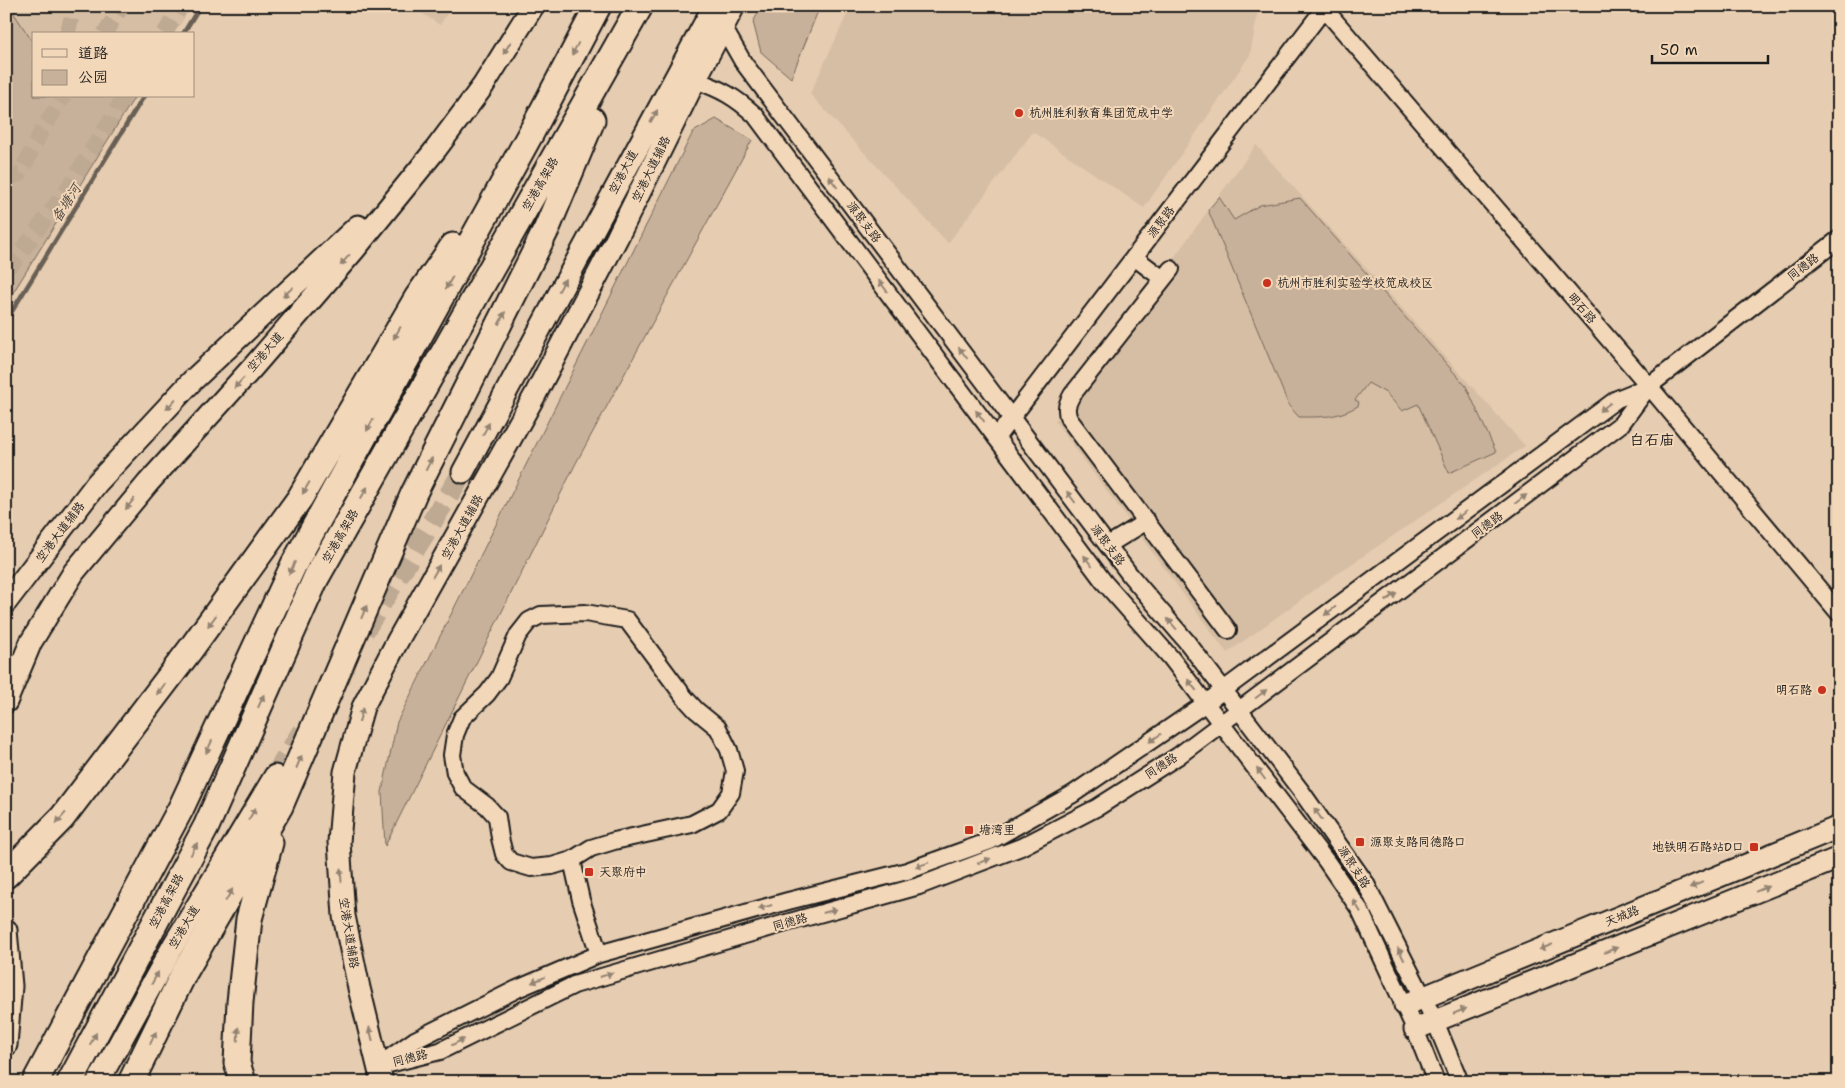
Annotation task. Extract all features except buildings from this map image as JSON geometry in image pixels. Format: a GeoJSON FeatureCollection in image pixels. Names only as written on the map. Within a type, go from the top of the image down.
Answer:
{"type":"FeatureCollection","features":[{"type":"Feature","properties":{"kind":"highway"},"geometry":{"type":"LineString","coordinates":[[35,1082],[181,808],[294,564],[532,133],[598,6]]}},
{"type":"Feature","properties":{"kind":"highway"},"geometry":{"type":"LineString","coordinates":[[131,1082],[184,973],[280,806],[414,493],[547,228],[638,12]]}},
{"type":"Feature","properties":{"kind":"highway","name":"空港高架路"},"geometry":{"type":"LineString","coordinates":[[70,1082],[206,827],[316,578],[638,12]]}},
{"type":"Feature","properties":{"kind":"highway"},"geometry":{"type":"LineString","coordinates":[[6,875],[62,818],[190,650],[300,498],[417,298],[532,133]]}},
{"type":"Feature","properties":{"kind":"highway"},"geometry":{"type":"LineString","coordinates":[[243,1082],[237,1063],[240,1002],[249,919],[280,806]]}},
{"type":"Feature","properties":{"kind":"main road","name":"空港大道"},"geometry":{"type":"LineString","coordinates":[[6,702],[32,642],[74,572],[148,483],[253,367],[354,250],[436,149],[483,86],[533,6]]}},
{"type":"Feature","properties":{"kind":"main road","name":"空港大道"},"geometry":{"type":"LineString","coordinates":[[463,472],[714,6]]}},
{"type":"Feature","properties":{"kind":"main road","name":"空港大道辅路"},"geometry":{"type":"LineString","coordinates":[[380,1074],[344,916],[339,842],[345,772],[363,706],[535,395],[734,6]]}},
{"type":"Feature","properties":{"kind":"main road","name":"空港大道辅路"},"geometry":{"type":"LineString","coordinates":[[6,602],[97,483],[192,381],[337,246],[436,149]]}},
{"type":"Feature","properties":{"kind":"main road","name":"空港大道"},"geometry":{"type":"LineString","coordinates":[[98,1082],[173,946],[274,776]]}},
{"type":"Feature","properties":{"kind":"main road","name":"天城路"},"geometry":{"type":"LineString","coordinates":[[1414,1001],[1839,827]]}},
{"type":"Feature","properties":{"kind":"main road"},"geometry":{"type":"LineString","coordinates":[[1415,1029],[1839,858]]}},
{"type":"Feature","properties":{"kind":"main road"},"geometry":{"type":"LineString","coordinates":[[6,930],[12,986],[6,1045]]}},
{"type":"Feature","properties":{"kind":"street","name":"源聚路"},"geometry":{"type":"LineString","coordinates":[[996,438],[1324,7]]}},
{"type":"Feature","properties":{"kind":"street","name":"明石路"},"geometry":{"type":"LineString","coordinates":[[1324,7],[1649,386],[1839,613]]}},
{"type":"Feature","properties":{"kind":"street","name":"源聚支路"},"geometry":{"type":"LineString","coordinates":[[723,27],[742,62],[1130,575],[1187,642],[1302,791],[1365,882],[1414,1001],[1415,1029],[1436,1082]]}},
{"type":"Feature","properties":{"kind":"street","name":"源聚支路"},"geometry":{"type":"LineString","coordinates":[[695,80],[713,86],[734,97],[755,115],[1104,582],[1171,658],[1328,862],[1360,910],[1414,1001],[1435,1021],[1460,1082]]}},
{"type":"Feature","properties":{"kind":"street","name":"同德路"},"geometry":{"type":"LineString","coordinates":[[380,1074],[415,1040],[517,989],[599,954],[788,901],[907,871],[990,841],[1073,794],[1224,690],[1617,399],[1649,386],[1839,240]]}},
{"type":"Feature","properties":{"kind":"street"},"geometry":{"type":"LineString","coordinates":[[1134,257],[1167,274],[1072,395],[1066,408],[1069,419],[1228,630]]}},
{"type":"Feature","properties":{"kind":"street","name":"同德路"},"geometry":{"type":"LineString","coordinates":[[380,1074],[440,1051],[574,985],[770,927],[919,886],[1021,847],[1098,806],[1178,756],[1222,724],[1621,424],[1649,386]]}},
{"type":"Feature","properties":{"kind":"street"},"geometry":{"type":"LineString","coordinates":[[1108,545],[1146,521]]}},
{"type":"Feature","properties":{"kind":"street"},"geometry":{"type":"LineString","coordinates":[[585,613],[627,620],[685,698],[718,728],[729,750],[735,771],[731,793],[719,810],[692,824],[591,848],[572,860],[552,866],[531,868],[512,862],[504,854],[497,818],[487,806],[464,788],[455,774],[452,755],[455,734],[462,718],[487,694],[499,678],[518,635],[529,621],[541,615],[585,613]]}},
{"type":"Feature","properties":{"kind":"street"},"geometry":{"type":"LineString","coordinates":[[572,860],[581,900],[599,954]]}},
{"type":"Feature","properties":{"kind":"shaded area"},"geometry":{"type":"Polygon","coordinates":[[[6,6],[192,6],[175,32],[32,32],[32,98],[134,98],[6,304],[6,6]]]}},
{"type":"Feature","properties":{"kind":"shaded area"},"geometry":{"type":"Polygon","coordinates":[[[411,6],[452,6],[440,25],[411,6]]]}},
{"type":"Feature","properties":{"kind":"shaded area","name":"杭州胜利教育集团笕成中学"},"geometry":{"type":"Polygon","coordinates":[[[851,6],[1256,6],[1258,11],[1250,55],[1144,208],[1033,132],[948,243],[810,94],[851,6]]]}},
{"type":"Feature","properties":{"kind":"shaded area","name":"杭州市胜利实验学校笕成校区"},"geometry":{"type":"Polygon","coordinates":[[[1256,145],[1525,446],[1331,578],[1227,653],[1055,421],[1256,145]]]}},
{"type":"Feature","properties":{"kind":"green space"},"geometry":{"type":"Polygon","coordinates":[[[6,6],[12,6],[11,9],[32,41],[32,98],[134,98],[6,304],[6,6]]]}},
{"type":"Feature","properties":{"kind":"green space"},"geometry":{"type":"Polygon","coordinates":[[[762,6],[820,6],[791,78],[761,52],[753,22],[762,6]]]}},
{"type":"Feature","properties":{"kind":"green space"},"geometry":{"type":"Polygon","coordinates":[[[716,119],[752,140],[576,463],[385,846],[382,792],[397,722],[693,132],[716,119]]]}},
{"type":"Feature","properties":{"kind":"green space"},"geometry":{"type":"Polygon","coordinates":[[[1219,197],[1234,220],[1260,205],[1300,198],[1466,386],[1496,452],[1449,473],[1418,404],[1402,411],[1386,393],[1368,383],[1355,400],[1359,402],[1358,406],[1350,410],[1329,416],[1299,417],[1289,406],[1208,210],[1219,197]]]}},
{"type":"Feature","properties":{"kind":"waterway","name":"备塘河"},"geometry":{"type":"LineString","coordinates":[[184,32],[200,6]]}},
{"type":"Feature","properties":{"kind":"waterway","name":"备塘河"},"geometry":{"type":"LineString","coordinates":[[6,321],[143,98]]}},
{"type":"Feature","properties":{"kind":"tunnel"},"geometry":{"type":"LineString","coordinates":[[68,32],[75,6]]}},
{"type":"Feature","properties":{"kind":"tunnel"},"geometry":{"type":"LineString","coordinates":[[105,32],[122,6]]}},
{"type":"Feature","properties":{"kind":"tunnel"},"geometry":{"type":"LineString","coordinates":[[165,32],[181,6]]}},
{"type":"Feature","properties":{"kind":"tunnel"},"geometry":{"type":"LineString","coordinates":[[6,178],[20,174],[42,130],[63,98]]}},
{"type":"Feature","properties":{"kind":"tunnel"},"geometry":{"type":"LineString","coordinates":[[6,268],[13,263],[70,185],[124,98]]}},
{"type":"Feature","properties":{"kind":"tunnel"},"geometry":{"type":"LineString","coordinates":[[364,631],[463,472]]}},
{"type":"Feature","properties":{"kind":"tunnel"},"geometry":{"type":"LineString","coordinates":[[275,776],[305,727]]}},
{"type":"Feature","properties":{"kind":"place","name":"杭州胜利教育集团笕成中学"},"geometry":{"type":"Point","coordinates":[1019,113]}},
{"type":"Feature","properties":{"kind":"place","name":"杭州市胜利实验学校笕成校区"},"geometry":{"type":"Point","coordinates":[1267,283]}},
{"type":"Feature","properties":{"kind":"place","name":"明石路"},"geometry":{"type":"Point","coordinates":[1822,690]}},
{"type":"Feature","properties":{"kind":"place","name":"塘湾里"},"geometry":{"type":"Point","coordinates":[969,830]}},
{"type":"Feature","properties":{"kind":"place","name":"源聚支路同德路口"},"geometry":{"type":"Point","coordinates":[1360,842]}},
{"type":"Feature","properties":{"kind":"place","name":"地铁明石路站D口"},"geometry":{"type":"Point","coordinates":[1754,847]}},
{"type":"Feature","properties":{"kind":"place","name":"天聚府中"},"geometry":{"type":"Point","coordinates":[589,872]}},
{"type":"Feature","properties":{"kind":"district","name":"白石庙"},"geometry":{"type":"Point","coordinates":[1652,440]}}]}
